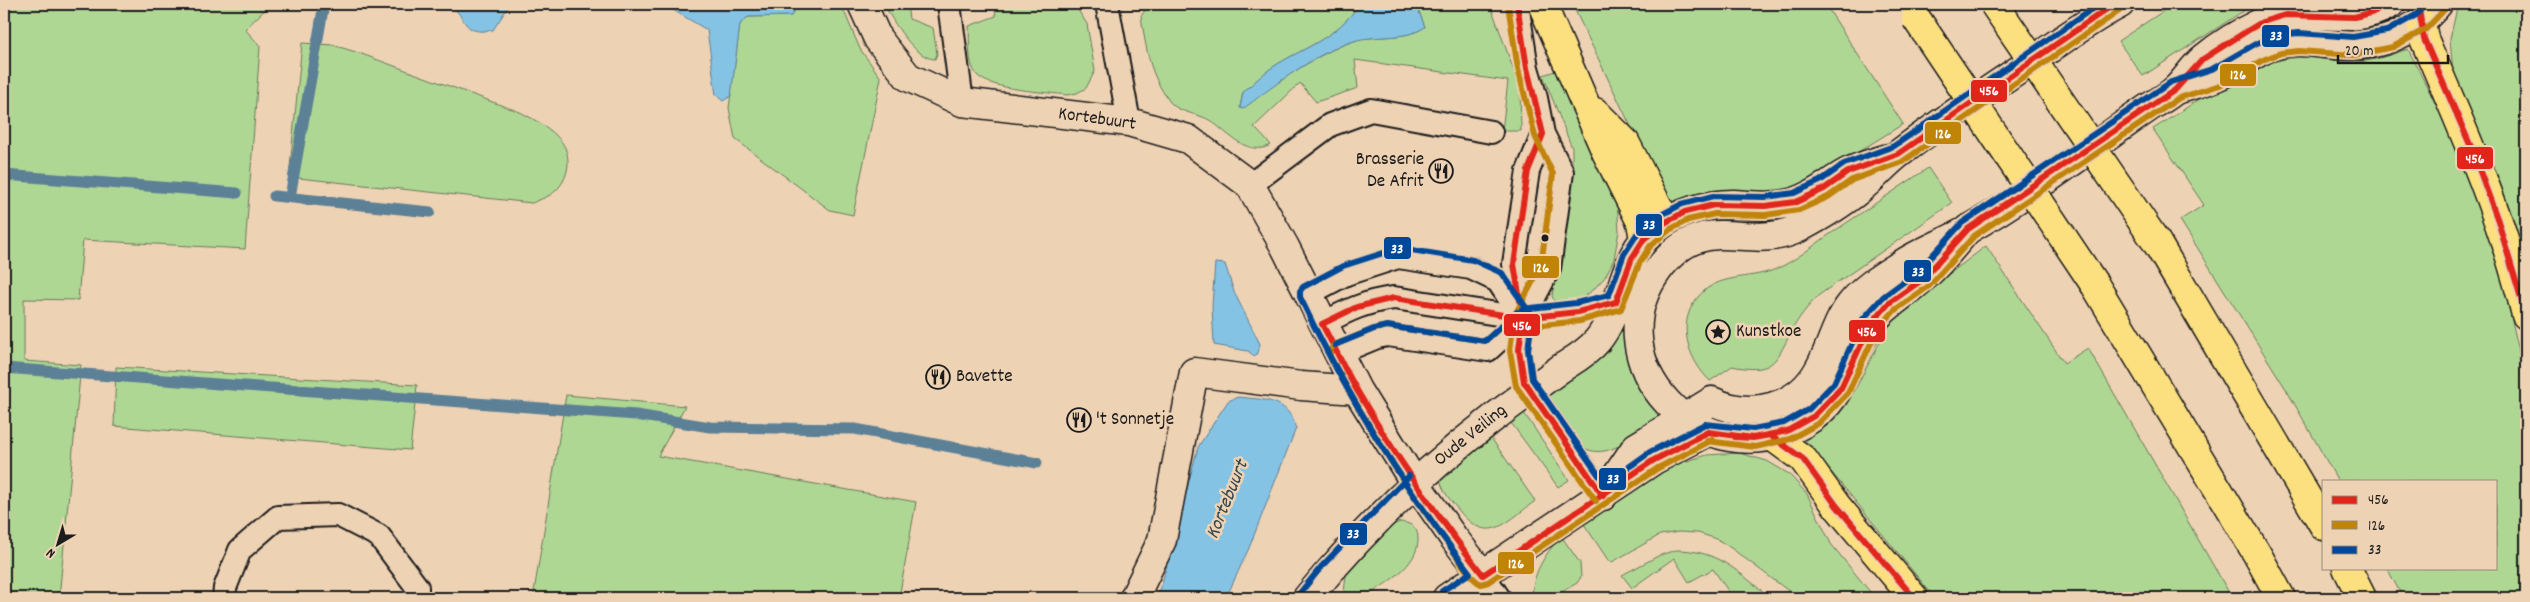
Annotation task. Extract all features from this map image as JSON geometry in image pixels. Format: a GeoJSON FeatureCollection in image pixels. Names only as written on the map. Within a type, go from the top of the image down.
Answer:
{"type":"FeatureCollection","features":[{"type":"Feature","properties":{"kind":"highway"},"geometry":{"type":"LineString","coordinates":[[1542,4],[1641,222],[1644,239]]}},
{"type":"Feature","properties":{"kind":"highway"},"geometry":{"type":"LineString","coordinates":[[1994,4],[2157,243],[2322,523]]}},
{"type":"Feature","properties":{"kind":"highway"},"geometry":{"type":"LineString","coordinates":[[2426,10],[2424,39],[2471,146],[2498,221],[2526,316]]}},
{"type":"Feature","properties":{"kind":"highway"},"geometry":{"type":"LineString","coordinates":[[1911,11],[2095,285],[2257,554],[2281,598]]}},
{"type":"Feature","properties":{"kind":"highway"},"geometry":{"type":"LineString","coordinates":[[1584,100],[1625,142],[1666,222]]}},
{"type":"Feature","properties":{"kind":"highway"},"geometry":{"type":"LineString","coordinates":[[1770,435],[1803,459],[1836,505],[1914,598]]}},
{"type":"Feature","properties":{"kind":"highway"},"geometry":{"type":"LineString","coordinates":[[2348,570],[2362,598]]}},
{"type":"Feature","properties":{"kind":"main road","name":"Kortebuurt"},"geometry":{"type":"LineString","coordinates":[[862,4],[878,38],[908,77],[962,102],[1129,122],[1188,139],[1250,185],[1357,390],[1415,482],[1453,537],[1483,575]]}},
{"type":"Feature","properties":{"kind":"main road"},"geometry":{"type":"LineString","coordinates":[[1603,496],[1636,448],[1712,401],[1735,410],[1760,410],[1784,403],[1794,397],[1804,389],[1819,370],[1848,306],[1868,286],[1911,258],[1968,229],[2175,90],[2203,59],[2262,22],[2286,15],[2354,17],[2390,4]]}},
{"type":"Feature","properties":{"kind":"main road"},"geometry":{"type":"LineString","coordinates":[[1968,229],[1923,279],[1889,304],[1870,325],[1840,388],[1814,416],[1801,425],[1770,435],[1737,437],[1708,432],[1684,418],[1656,389],[1645,365],[1639,338],[1640,310],[1644,296],[1659,269],[1670,256],[1690,242],[1703,236],[1730,234],[1763,237],[1787,233],[1826,213],[1859,190],[1898,154],[1954,113],[2114,6]]}},
{"type":"Feature","properties":{"kind":"main road"},"geometry":{"type":"LineString","coordinates":[[2175,90],[2216,77],[2279,44],[2299,42],[2354,46],[2390,39],[2426,10]]}},
{"type":"Feature","properties":{"kind":"main road"},"geometry":{"type":"LineString","coordinates":[[1644,239],[1666,222],[1685,212],[1714,205],[1765,206],[1786,204],[1824,189],[1848,172],[1898,154]]}},
{"type":"Feature","properties":{"kind":"main road"},"geometry":{"type":"LineString","coordinates":[[1666,222],[1672,238],[1670,256]]}},
{"type":"Feature","properties":{"kind":"main road","name":"Oude Veiling"},"geometry":{"type":"LineString","coordinates":[[1307,598],[1371,526],[1415,482],[1530,390],[1596,342],[1602,334],[1616,302],[1632,258],[1644,239]]}},
{"type":"Feature","properties":{"kind":"main road"},"geometry":{"type":"LineString","coordinates":[[1134,598],[1162,540],[1194,372],[1301,386],[1357,390]]}},
{"type":"Feature","properties":{"kind":"main road"},"geometry":{"type":"LineString","coordinates":[[1447,598],[1603,496],[1654,460],[1708,432]]}},
{"type":"Feature","properties":{"kind":"lane"},"geometry":{"type":"LineString","coordinates":[[949,4],[962,102]]}},
{"type":"Feature","properties":{"kind":"lane"},"geometry":{"type":"LineString","coordinates":[[1107,4],[1129,122]]}},
{"type":"Feature","properties":{"kind":"lane"},"geometry":{"type":"LineString","coordinates":[[1338,353],[1377,337],[1388,335],[1488,350],[1523,318],[1549,269],[1562,172],[1543,134],[1536,98],[1527,68],[1517,4]]}},
{"type":"Feature","properties":{"kind":"lane"},"geometry":{"type":"LineString","coordinates":[[1250,185],[1330,125],[1371,110],[1491,132]]}},
{"type":"Feature","properties":{"kind":"lane"},"geometry":{"type":"LineString","coordinates":[[1543,134],[1528,171],[1514,264],[1523,318],[1519,350],[1524,382],[1603,496]]}},
{"type":"Feature","properties":{"kind":"lane"},"geometry":{"type":"LineString","coordinates":[[1308,294],[1346,274],[1398,256],[1470,268],[1492,278],[1498,281],[1523,318]]}},
{"type":"Feature","properties":{"kind":"lane"},"geometry":{"type":"LineString","coordinates":[[1322,324],[1373,300],[1394,298],[1523,318],[1578,312],[1616,302]]}},
{"type":"Feature","properties":{"kind":"lane"},"geometry":{"type":"LineString","coordinates":[[224,598],[225,588],[240,550],[278,517],[338,515],[379,536],[417,587],[417,598]]}},
{"type":"Feature","properties":{"kind":"lane"},"geometry":{"type":"LineString","coordinates":[[1483,575],[1499,598]]}},
{"type":"Feature","properties":{"kind":"green space"},"geometry":{"type":"Polygon","coordinates":[[[4,4],[271,4],[245,29],[260,46],[245,249],[83,240],[78,300],[24,299],[24,361],[81,365],[59,598],[4,598],[4,4]]]}},
{"type":"Feature","properties":{"kind":"green space"},"geometry":{"type":"Polygon","coordinates":[[[798,4],[841,4],[860,49],[881,78],[853,215],[830,210],[735,139],[729,108],[740,24],[748,17],[791,16],[798,4]]]}},
{"type":"Feature","properties":{"kind":"green space"},"geometry":{"type":"Polygon","coordinates":[[[884,4],[907,4],[909,19],[933,28],[937,54],[935,59],[927,57],[912,46],[898,28],[884,4]]]}},
{"type":"Feature","properties":{"kind":"green space"},"geometry":{"type":"Polygon","coordinates":[[[994,4],[1074,4],[1087,24],[1095,71],[1086,88],[1077,93],[1067,95],[1033,91],[994,84],[977,75],[970,59],[969,26],[996,16],[994,4]]]}},
{"type":"Feature","properties":{"kind":"green space"},"geometry":{"type":"Polygon","coordinates":[[[1150,4],[1360,4],[1331,33],[1276,65],[1243,92],[1240,107],[1325,53],[1340,46],[1363,39],[1408,34],[1425,27],[1416,4],[1490,4],[1520,88],[1521,131],[1502,131],[1508,81],[1355,60],[1358,88],[1316,102],[1300,83],[1254,127],[1271,145],[1263,148],[1247,146],[1211,121],[1174,106],[1163,92],[1150,61],[1141,16],[1150,4]]]}},
{"type":"Feature","properties":{"kind":"green space"},"geometry":{"type":"Polygon","coordinates":[[[1572,4],[1825,4],[1903,124],[1802,187],[1773,194],[1670,208],[1572,4]]]}},
{"type":"Feature","properties":{"kind":"green space"},"geometry":{"type":"Polygon","coordinates":[[[2174,4],[2254,4],[2143,76],[2118,41],[2174,4]]]}},
{"type":"Feature","properties":{"kind":"green space"},"geometry":{"type":"Polygon","coordinates":[[[2458,4],[2526,4],[2526,269],[2503,194],[2453,73],[2450,39],[2458,4]]]}},
{"type":"Feature","properties":{"kind":"green space"},"geometry":{"type":"Polygon","coordinates":[[[302,43],[333,45],[359,53],[520,112],[548,128],[561,141],[565,148],[568,163],[565,178],[556,190],[532,203],[289,177],[302,43]]]}},
{"type":"Feature","properties":{"kind":"green space"},"geometry":{"type":"Polygon","coordinates":[[[2408,49],[2459,151],[2497,256],[2526,389],[2526,598],[2403,598],[2388,570],[2498,570],[2498,480],[2337,480],[2286,389],[2180,220],[2204,205],[2153,129],[2230,81],[2263,65],[2289,58],[2314,58],[2349,62],[2379,58],[2408,49]]]}},
{"type":"Feature","properties":{"kind":"green space"},"geometry":{"type":"Polygon","coordinates":[[[1558,70],[1617,201],[1619,231],[1614,259],[1605,277],[1581,299],[1569,303],[1555,303],[1552,296],[1572,177],[1572,148],[1543,75],[1558,70]]]}},
{"type":"Feature","properties":{"kind":"green space"},"geometry":{"type":"Polygon","coordinates":[[[1928,168],[1952,203],[1819,295],[1800,317],[1781,352],[1770,364],[1756,369],[1732,366],[1710,381],[1695,360],[1690,349],[1686,325],[1695,301],[1704,291],[1729,279],[1767,272],[1783,266],[1928,168]]]}},
{"type":"Feature","properties":{"kind":"green space"},"geometry":{"type":"Polygon","coordinates":[[[1986,246],[2064,363],[2088,348],[2232,598],[1935,598],[1805,440],[1829,424],[1850,399],[1886,330],[1907,306],[1986,246]]]}},
{"type":"Feature","properties":{"kind":"green space"},"geometry":{"type":"Polygon","coordinates":[[[1623,330],[1626,331],[1626,343],[1631,366],[1641,387],[1661,417],[1633,438],[1612,449],[1590,450],[1580,445],[1571,435],[1545,394],[1596,359],[1610,347],[1623,330]]]}},
{"type":"Feature","properties":{"kind":"green space"},"geometry":{"type":"Polygon","coordinates":[[[116,367],[417,385],[410,450],[114,426],[116,367]]]}},
{"type":"Feature","properties":{"kind":"green space"},"geometry":{"type":"Polygon","coordinates":[[[566,395],[685,406],[658,456],[916,502],[899,598],[533,598],[566,395]]]}},
{"type":"Feature","properties":{"kind":"green space"},"geometry":{"type":"Polygon","coordinates":[[[1522,410],[1569,480],[1558,487],[1509,420],[1522,410]]]}},
{"type":"Feature","properties":{"kind":"green space"},"geometry":{"type":"Polygon","coordinates":[[[1489,435],[1535,501],[1504,524],[1486,529],[1477,526],[1467,519],[1456,507],[1443,489],[1440,477],[1489,435]]]}},
{"type":"Feature","properties":{"kind":"green space"},"geometry":{"type":"Polygon","coordinates":[[[1739,453],[1767,461],[1789,474],[1807,494],[1831,544],[1875,598],[1798,598],[1731,548],[1717,539],[1698,533],[1678,532],[1660,535],[1612,562],[1608,560],[1582,521],[1674,465],[1707,455],[1739,453]]]}},
{"type":"Feature","properties":{"kind":"green space"},"geometry":{"type":"Polygon","coordinates":[[[1400,522],[1407,523],[1416,530],[1418,537],[1417,547],[1413,557],[1399,573],[1364,598],[1347,597],[1344,592],[1346,575],[1392,525],[1400,522]]]}},
{"type":"Feature","properties":{"kind":"green space"},"geometry":{"type":"Polygon","coordinates":[[[1561,536],[1580,563],[1581,577],[1577,583],[1551,598],[1532,598],[1540,565],[1549,550],[1561,536]]]}},
{"type":"Feature","properties":{"kind":"green space"},"geometry":{"type":"Polygon","coordinates":[[[1676,550],[1691,551],[1717,559],[1738,572],[1771,598],[1733,598],[1713,569],[1689,582],[1674,558],[1632,588],[1622,575],[1660,555],[1676,550]]]}},
{"type":"Feature","properties":{"kind":"water"},"geometry":{"type":"Polygon","coordinates":[[[448,4],[510,4],[493,30],[482,31],[470,28],[455,9],[448,4]]]}},
{"type":"Feature","properties":{"kind":"water"},"geometry":{"type":"Polygon","coordinates":[[[615,4],[798,4],[791,16],[748,17],[740,24],[731,96],[723,101],[716,95],[707,30],[668,7],[615,4]]]}},
{"type":"Feature","properties":{"kind":"water"},"geometry":{"type":"Polygon","coordinates":[[[1360,4],[1416,4],[1425,27],[1408,34],[1363,39],[1340,46],[1311,61],[1243,109],[1240,108],[1243,92],[1267,71],[1331,33],[1360,4]]]}},
{"type":"Feature","properties":{"kind":"water"},"geometry":{"type":"Polygon","coordinates":[[[1215,263],[1225,264],[1234,292],[1260,344],[1258,353],[1254,356],[1248,351],[1214,345],[1212,306],[1215,263]]]}},
{"type":"Feature","properties":{"kind":"water"},"geometry":{"type":"Polygon","coordinates":[[[1238,397],[1274,402],[1287,411],[1296,428],[1249,548],[1226,598],[1158,598],[1198,447],[1228,401],[1238,397]]]}},
{"type":"Feature","properties":{"kind":"waterway"},"geometry":{"type":"LineString","coordinates":[[290,197],[324,4]]}},
{"type":"Feature","properties":{"kind":"waterway"},"geometry":{"type":"LineString","coordinates":[[4,175],[237,193]]}},
{"type":"Feature","properties":{"kind":"waterway"},"geometry":{"type":"LineString","coordinates":[[274,196],[430,212]]}},
{"type":"Feature","properties":{"kind":"waterway"},"geometry":{"type":"LineString","coordinates":[[4,368],[636,415],[710,427],[855,429],[1037,463]]}},
{"type":"Feature","properties":{"kind":"transit line","name":"456"},"geometry":{"type":"LineString","coordinates":[[1517,4],[1527,68],[1543,134]]}},
{"type":"Feature","properties":{"kind":"transit line","name":"33"},"geometry":{"type":"LineString","coordinates":[[1522,309],[1576,303],[1609,295],[1624,254],[1637,234],[1661,215],[1682,204],[1713,196],[1765,197],[1794,193],[1820,181],[1844,164],[1894,146],[2099,4]]}},
{"type":"Feature","properties":{"kind":"transit line","name":"456"},"geometry":{"type":"LineString","coordinates":[[1616,302],[1632,258],[1644,239],[1666,222],[1685,212],[1714,205],[1765,206],[1796,202],[1824,189],[1848,172],[1898,154],[2114,4]]}},
{"type":"Feature","properties":{"kind":"transit line","name":"456"},"geometry":{"type":"LineString","coordinates":[[1708,432],[1753,438],[1787,431],[1814,416],[1841,388],[1870,325],[1889,303],[1923,279],[1968,229],[2175,90],[2203,59],[2247,31],[2262,22],[2285,15],[2354,17],[2371,13],[2390,4]]}},
{"type":"Feature","properties":{"kind":"transit line","name":"456"},"geometry":{"type":"LineString","coordinates":[[2418,4],[2424,39],[2471,147],[2498,221],[2526,315]]}},
{"type":"Feature","properties":{"kind":"transit line","name":"33"},"geometry":{"type":"LineString","coordinates":[[1532,319],[1528,350],[1532,379],[1605,484],[1650,452],[1705,424],[1753,429],[1784,423],[1809,409],[1834,383],[1863,319],[1883,297],[1917,272],[1962,223],[2171,82],[2212,69],[2257,43],[2277,35],[2299,33],[2353,37],[2387,31],[2416,15],[2426,4]]}},
{"type":"Feature","properties":{"kind":"transit line","name":"126"},"geometry":{"type":"LineString","coordinates":[[1508,5],[1518,69],[1535,136],[1553,174],[1541,266],[1516,313],[1485,341],[1387,326],[1374,329],[1334,345],[1330,350],[1330,357],[1372,431],[1403,479],[1465,568],[1481,584],[1488,582],[1658,468],[1712,440]]}},
{"type":"Feature","properties":{"kind":"transit line","name":"126"},"geometry":{"type":"LineString","coordinates":[[1707,441],[1755,447],[1790,439],[1819,423],[1848,393],[1877,330],[1895,310],[1929,286],[1974,236],[2179,98],[2220,85],[2265,59],[2281,53],[2299,51],[2354,55],[2393,47],[2426,29],[2444,10]]}},
{"type":"Feature","properties":{"kind":"transit line","name":"126"},"geometry":{"type":"LineString","coordinates":[[1524,327],[1580,321],[1621,309],[1640,262],[1651,245],[1671,229],[1688,220],[1715,214],[1765,215],[1799,210],[1828,197],[1852,180],[1902,162],[2119,11]]}},
{"type":"Feature","properties":{"kind":"transit line","name":"456"},"geometry":{"type":"LineString","coordinates":[[1543,134],[1528,171],[1514,264],[1523,318],[1519,350],[1524,382],[1603,496]]}},
{"type":"Feature","properties":{"kind":"transit line","name":"33"},"geometry":{"type":"LineString","coordinates":[[1442,591],[1470,573],[1399,474],[1378,440],[1318,333],[1300,297],[1300,291],[1303,287],[1343,266],[1399,248],[1473,260],[1502,273],[1530,313]]}},
{"type":"Feature","properties":{"kind":"transit line","name":"456"},"geometry":{"type":"LineString","coordinates":[[1322,324],[1357,307],[1394,298],[1523,318],[1578,312],[1616,302]]}},
{"type":"Feature","properties":{"kind":"transit line","name":"33"},"geometry":{"type":"LineString","coordinates":[[1335,345],[1374,329],[1387,326],[1485,341],[1517,312]]}},
{"type":"Feature","properties":{"kind":"transit line","name":"126"},"geometry":{"type":"LineString","coordinates":[[1514,317],[1510,351],[1516,386],[1596,501]]}},
{"type":"Feature","properties":{"kind":"transit line","name":"456"},"geometry":{"type":"LineString","coordinates":[[1322,324],[1353,384],[1402,463],[1483,575]]}},
{"type":"Feature","properties":{"kind":"transit line","name":"456"},"geometry":{"type":"LineString","coordinates":[[1483,575],[1654,460],[1708,432]]}},
{"type":"Feature","properties":{"kind":"transit line","name":"456"},"geometry":{"type":"LineString","coordinates":[[1735,437],[1753,438],[1770,435],[1803,459],[1836,505],[1914,598]]}},
{"type":"Feature","properties":{"kind":"transit line","name":"33"},"geometry":{"type":"LineString","coordinates":[[1300,593],[1322,566],[1409,476]]}},
{"type":"Feature","properties":{"kind":"place","name":"Brasserie De Afrit"},"geometry":{"type":"Point","coordinates":[1441,171]}},
{"type":"Feature","properties":{"kind":"place","name":"Kunstkoe"},"geometry":{"type":"Point","coordinates":[1718,332]}},
{"type":"Feature","properties":{"kind":"place","name":"Bavette"},"geometry":{"type":"Point","coordinates":[938,377]}},
{"type":"Feature","properties":{"kind":"place","name":"'t Sonnetje"},"geometry":{"type":"Point","coordinates":[1079,420]}}]}
